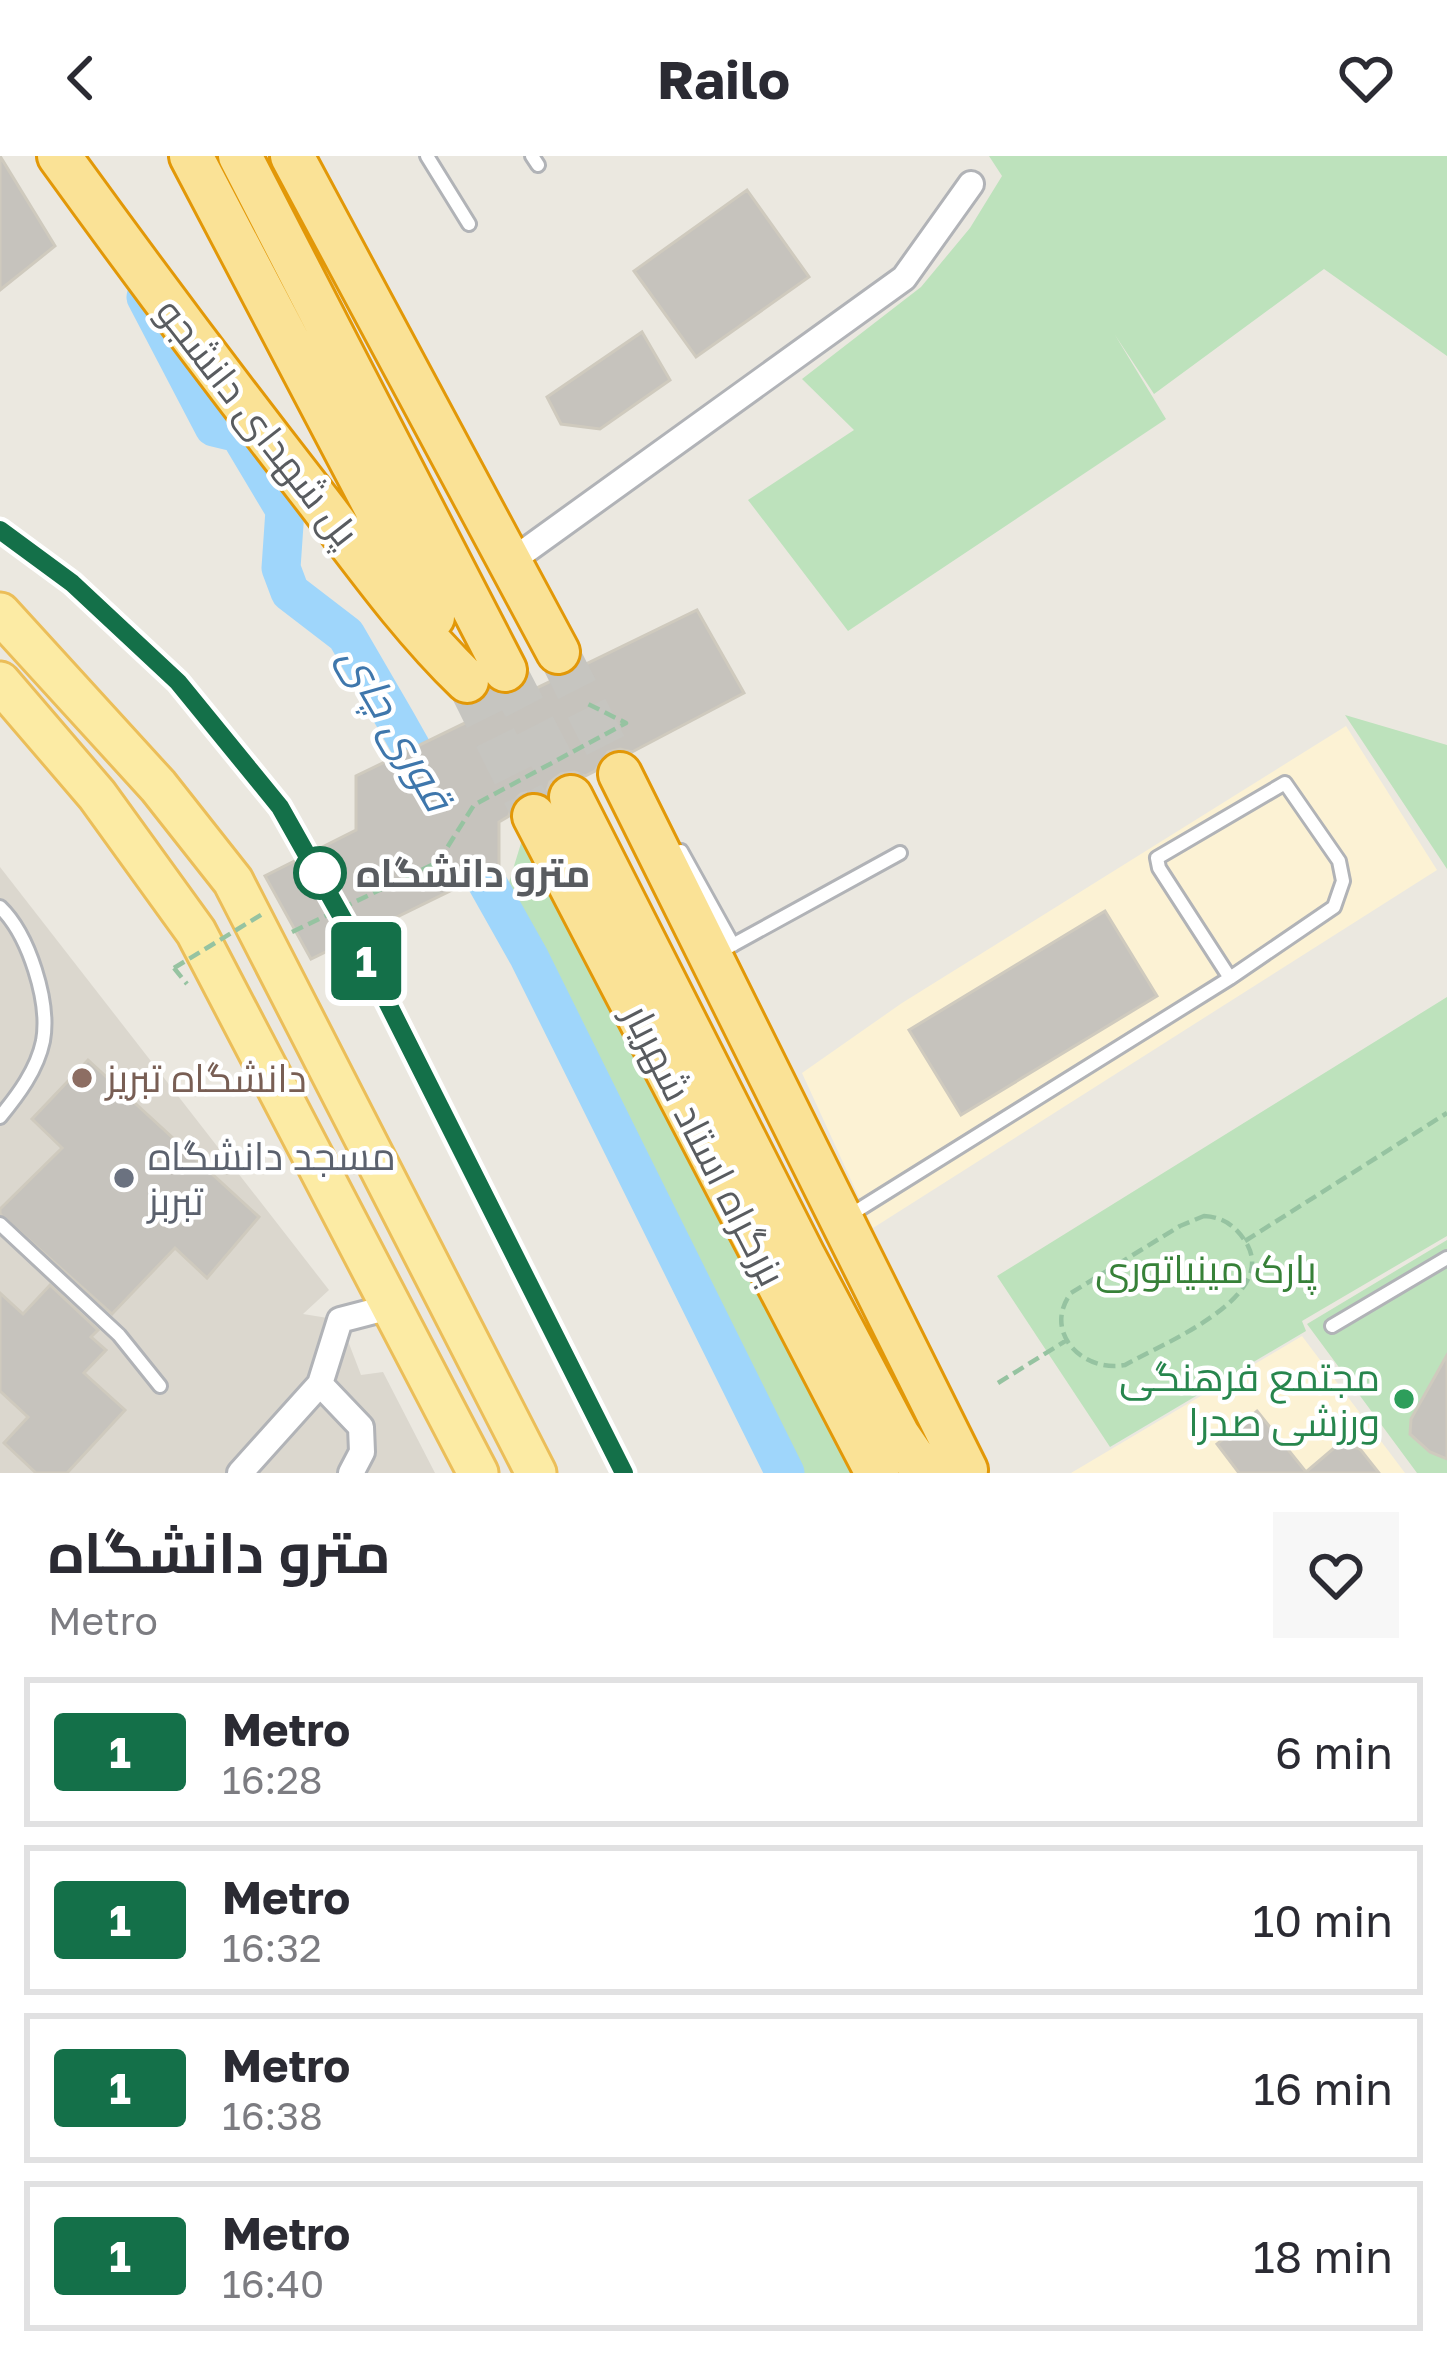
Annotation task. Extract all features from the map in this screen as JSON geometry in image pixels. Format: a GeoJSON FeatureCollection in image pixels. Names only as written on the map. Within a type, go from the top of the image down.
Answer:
{"type":"FeatureCollection","features":[{"type":"Feature","properties":{"kind":"highway","name":"پل شهدای دانشجو"},"geometry":{"type":"LineString","coordinates":[[59,156],[181,324],[434,648],[486,675]]}},
{"type":"Feature","properties":{"kind":"highway"},"geometry":{"type":"LineString","coordinates":[[191,156],[486,675]]}},
{"type":"Feature","properties":{"kind":"highway"},"geometry":{"type":"LineString","coordinates":[[240,156],[486,675]]}},
{"type":"Feature","properties":{"kind":"highway"},"geometry":{"type":"LineString","coordinates":[[292,156],[558,652]]}},
{"type":"Feature","properties":{"kind":"highway"},"geometry":{"type":"LineString","coordinates":[[620,774],[722,950],[953,1472]]}},
{"type":"Feature","properties":{"kind":"highway","name":"بزرگراه استاد شهریار"},"geometry":{"type":"LineString","coordinates":[[877,1473],[553,807],[838,1317],[898,1435],[953,1472]]}},
{"type":"Feature","properties":{"kind":"highway"},"geometry":{"type":"LineString","coordinates":[[838,1317],[953,1472]]}},
{"type":"Feature","properties":{"kind":"main road"},"geometry":{"type":"LineString","coordinates":[[0,613],[171,802],[264,928],[536,1473]]}},
{"type":"Feature","properties":{"kind":"main road"},"geometry":{"type":"LineString","coordinates":[[0,682],[97,795],[196,932],[478,1473]]}},
{"type":"Feature","properties":{"kind":"street"},"geometry":{"type":"LineString","coordinates":[[509,562],[904,278],[971,184]]}},
{"type":"Feature","properties":{"kind":"street"},"geometry":{"type":"LineString","coordinates":[[240,1473],[320,1384],[340,1320],[390,1307]]}},
{"type":"Feature","properties":{"kind":"street"},"geometry":{"type":"LineString","coordinates":[[320,1384],[361,1427],[362,1452],[351,1473]]}},
{"type":"Feature","properties":{"kind":"lane"},"geometry":{"type":"LineString","coordinates":[[428,156],[469,224]]}},
{"type":"Feature","properties":{"kind":"lane"},"geometry":{"type":"LineString","coordinates":[[844,1219],[1230,978],[1334,907],[1343,881],[1339,861],[1285,783],[1157,858],[1230,978]]}},
{"type":"Feature","properties":{"kind":"lane"},"geometry":{"type":"LineString","coordinates":[[676,842],[722,950],[900,853]]}},
{"type":"Feature","properties":{"kind":"lane"},"geometry":{"type":"LineString","coordinates":[[0,907],[36,963],[43,1039],[28,1080],[0,1117]]}},
{"type":"Feature","properties":{"kind":"lane"},"geometry":{"type":"LineString","coordinates":[[0,1224],[118,1335],[160,1386]]}},
{"type":"Feature","properties":{"kind":"lane"},"geometry":{"type":"LineString","coordinates":[[1332,1326],[1447,1258]]}},
{"type":"Feature","properties":{"kind":"path"},"geometry":{"type":"LineString","coordinates":[[174,968],[438,862],[474,805],[626,723],[584,702]]}},
{"type":"Feature","properties":{"kind":"path"},"geometry":{"type":"LineString","coordinates":[[1245,1240],[1447,1113]]}},
{"type":"Feature","properties":{"kind":"path"},"geometry":{"type":"LineString","coordinates":[[1213,1216],[1235,1227],[1245,1240],[1253,1268],[1240,1296],[1125,1365],[1094,1364],[1067,1340],[1060,1316],[1071,1293],[1171,1231],[1195,1218],[1213,1216]]}},
{"type":"Feature","properties":{"kind":"path"},"geometry":{"type":"LineString","coordinates":[[998,1383],[1067,1340]]}},
{"type":"Feature","properties":{"kind":"shaded area"},"geometry":{"type":"Polygon","coordinates":[[[1346,726],[1437,870],[873,1228],[802,1073],[902,1003],[1346,726]]]}},
{"type":"Feature","properties":{"kind":"shaded area","name":"دانشگاه تبریز"},"geometry":{"type":"Polygon","coordinates":[[[0,867],[329,1290],[303,1314],[340,1320],[361,1375],[383,1372],[435,1473],[0,1473],[0,867]]]}},
{"type":"Feature","properties":{"kind":"shaded area"},"geometry":{"type":"Polygon","coordinates":[[[1302,1336],[1405,1473],[1071,1473],[1302,1336]]]}},
{"type":"Feature","properties":{"kind":"green space"},"geometry":{"type":"Polygon","coordinates":[[[989,156],[1447,156],[1447,356],[1324,269],[1154,394],[1115,335],[1166,419],[848,631],[748,500],[854,430],[802,379],[921,287],[970,228],[1002,176],[989,156]]]}},
{"type":"Feature","properties":{"kind":"green space"},"geometry":{"type":"Polygon","coordinates":[[[1345,715],[1447,745],[1447,869],[1345,715]]]}},
{"type":"Feature","properties":{"kind":"green space"},"geometry":{"type":"Polygon","coordinates":[[[522,840],[555,884],[859,1473],[796,1473],[506,892],[522,840]]]}},
{"type":"Feature","properties":{"kind":"green space","name":"پارک مینیاتوری"},"geometry":{"type":"Polygon","coordinates":[[[1447,997],[1447,1236],[1302,1321],[1306,1331],[1110,1447],[997,1276],[1447,997]]]}},
{"type":"Feature","properties":{"kind":"green space","name":"مجتمع فرهنگی ورزشی صدرا"},"geometry":{"type":"Polygon","coordinates":[[[1447,1240],[1447,1473],[1417,1473],[1307,1324],[1447,1240]]]}},
{"type":"Feature","properties":{"kind":"building"},"geometry":{"type":"Polygon","coordinates":[[[0,156],[55,246],[0,290],[0,156]]]}},
{"type":"Feature","properties":{"kind":"building"},"geometry":{"type":"Polygon","coordinates":[[[747,190],[809,277],[696,357],[634,271],[747,190]]]}},
{"type":"Feature","properties":{"kind":"building"},"geometry":{"type":"Polygon","coordinates":[[[642,332],[670,380],[600,429],[561,424],[547,397],[642,332]]]}},
{"type":"Feature","properties":{"kind":"building"},"geometry":{"type":"Polygon","coordinates":[[[697,610],[744,693],[632,752],[608,752],[595,771],[585,776],[561,774],[550,782],[546,794],[521,794],[509,816],[499,822],[499,867],[311,959],[265,876],[356,830],[356,776],[697,610]]]}},
{"type":"Feature","properties":{"kind":"building"},"geometry":{"type":"Polygon","coordinates":[[[1105,911],[1157,996],[961,1115],[909,1030],[1105,911]]]}},
{"type":"Feature","properties":{"kind":"building","name":"مسجد دانشگاه تبربز"},"geometry":{"type":"Polygon","coordinates":[[[88,1060],[259,1217],[207,1278],[175,1248],[112,1314],[0,1214],[62,1148],[32,1119],[88,1060]]]}},
{"type":"Feature","properties":{"kind":"building"},"geometry":{"type":"Polygon","coordinates":[[[50,1285],[98,1330],[91,1337],[106,1350],[84,1373],[125,1410],[67,1473],[36,1473],[4,1443],[28,1417],[0,1391],[0,1293],[23,1314],[50,1285]]]}},
{"type":"Feature","properties":{"kind":"building"},"geometry":{"type":"Polygon","coordinates":[[[1447,1355],[1447,1459],[1430,1452],[1410,1434],[1411,1419],[1447,1355]]]}},
{"type":"Feature","properties":{"kind":"building"},"geometry":{"type":"Polygon","coordinates":[[[1257,1411],[1306,1472],[1340,1443],[1360,1449],[1379,1473],[1239,1473],[1217,1444],[1257,1411]]]}},
{"type":"Feature","properties":{"kind":"waterway","name":"قوری چای"},"geometry":{"type":"LineString","coordinates":[[146,297],[214,427],[239,433],[285,510],[281,568],[290,592],[346,635],[529,957],[785,1473]]}},
{"type":"Feature","properties":{"kind":"tunnel"},"geometry":{"type":"LineString","coordinates":[[558,652],[620,774]]}},
{"type":"Feature","properties":{"kind":"tunnel"},"geometry":{"type":"LineString","coordinates":[[505,670],[571,797]]}},
{"type":"Feature","properties":{"kind":"tunnel"},"geometry":{"type":"LineString","coordinates":[[467,681],[534,816]]}},
{"type":"Feature","properties":{"kind":"metro line","name":"1"},"geometry":{"type":"LineString","coordinates":[[0,530],[72,583],[178,682],[280,807],[366,960],[624,1473]]}},
{"type":"Feature","properties":{"kind":"place","name":"مترو دانشگاه"},"geometry":{"type":"Point","coordinates":[320,873]}},
{"type":"Feature","properties":{"kind":"place","name":"دانشگاه تبریز"},"geometry":{"type":"Point","coordinates":[82,1078]}},
{"type":"Feature","properties":{"kind":"place","name":"مسجد دانشگاه تبربز"},"geometry":{"type":"Point","coordinates":[124,1178]}},
{"type":"Feature","properties":{"kind":"place","name":"مجتمع فرهنگی ورزشی صدرا"},"geometry":{"type":"Point","coordinates":[1404,1399]}}]}
